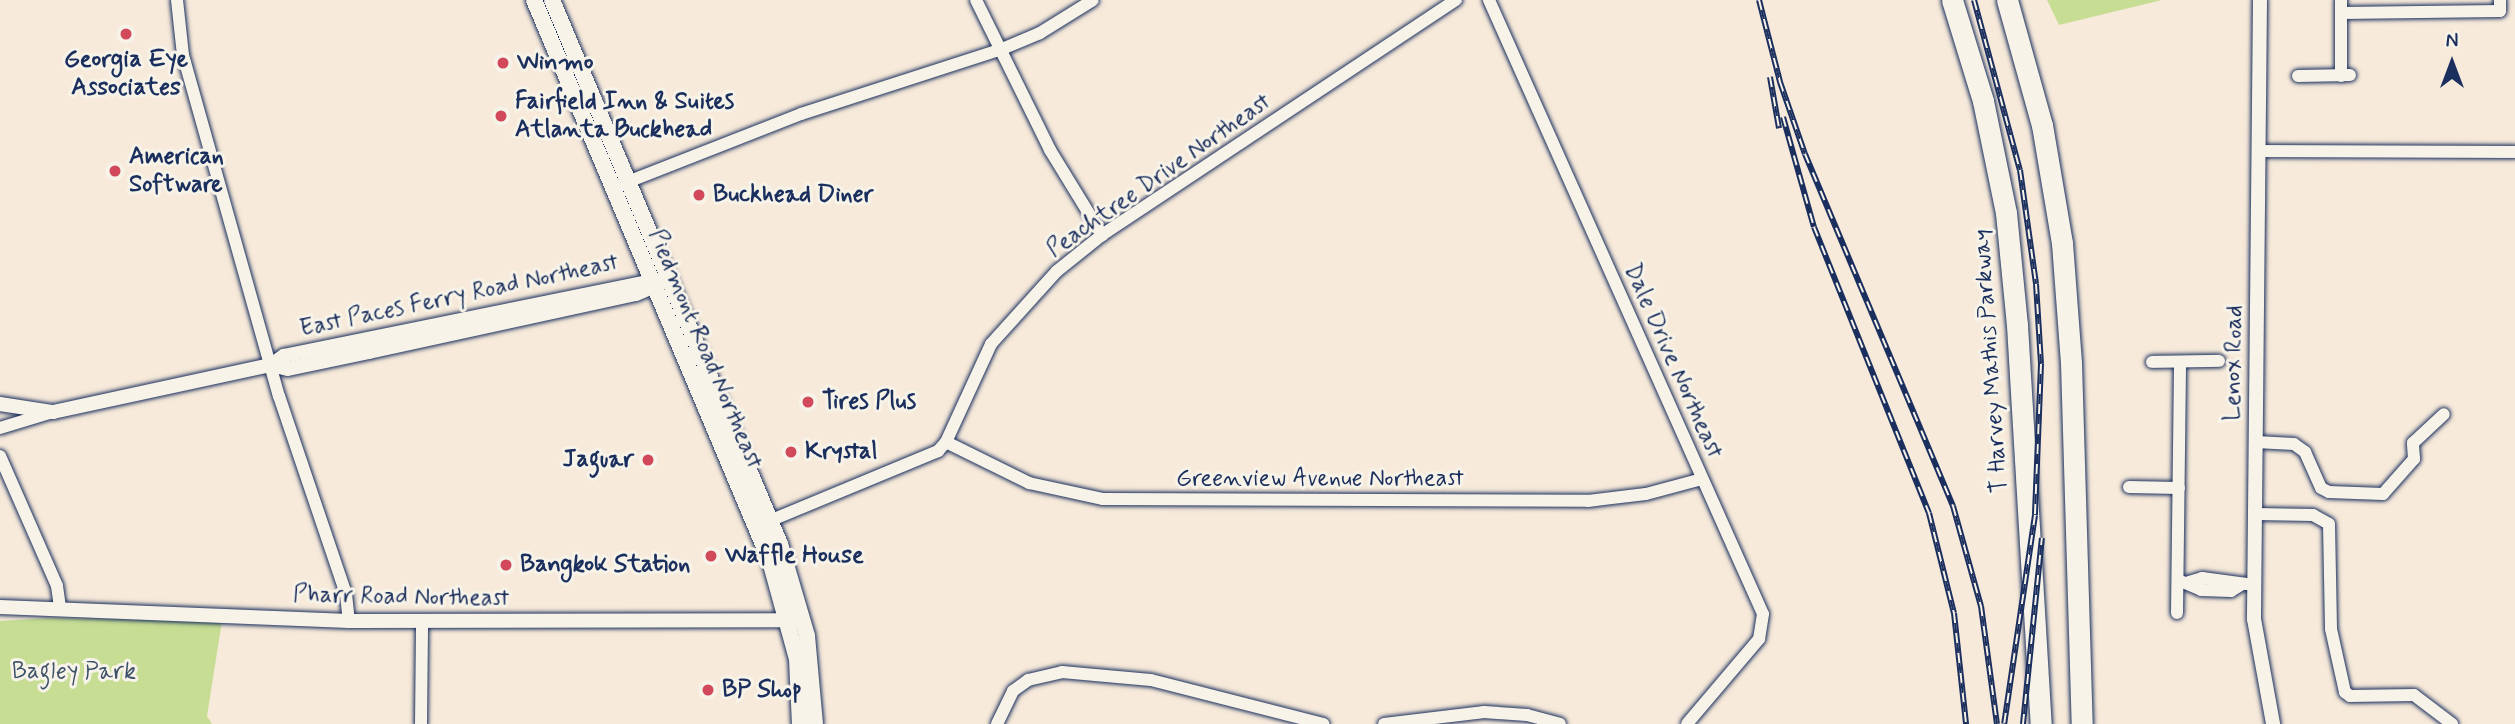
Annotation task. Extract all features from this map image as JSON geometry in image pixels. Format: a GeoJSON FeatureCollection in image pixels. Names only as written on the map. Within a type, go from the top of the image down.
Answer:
{"type":"FeatureCollection","features":[{"type":"Feature","properties":{"kind":"highway","name":"T Harvey Mathis Parkway"},"geometry":{"type":"LineString","coordinates":[[1952,0],[1983,101],[2006,213],[2017,325],[2042,724]]}},
{"type":"Feature","properties":{"kind":"highway"},"geometry":{"type":"LineString","coordinates":[[2007,0],[2039,113],[2062,243],[2071,363],[2082,724]]}},
{"type":"Feature","properties":{"kind":"main road","name":"Piedmont Road Northeast"},"geometry":{"type":"LineString","coordinates":[[534,0],[621,185]]}},
{"type":"Feature","properties":{"kind":"main road","name":"Piedmont Road Northeast"},"geometry":{"type":"LineString","coordinates":[[552,0],[659,282],[763,524],[794,621],[810,656],[815,724]]}},
{"type":"Feature","properties":{"kind":"main road","name":"Piedmont Road Northeast"},"geometry":{"type":"LineString","coordinates":[[794,621],[800,724]]}},
{"type":"Feature","properties":{"kind":"street"},"geometry":{"type":"LineString","coordinates":[[177,0],[184,55],[271,366],[346,594],[349,621]]}},
{"type":"Feature","properties":{"kind":"street"},"geometry":{"type":"LineString","coordinates":[[976,0],[1050,150],[1102,235]]}},
{"type":"Feature","properties":{"kind":"street"},"geometry":{"type":"LineString","coordinates":[[621,185],[801,114],[1002,50],[1040,33],[1093,0]]}},
{"type":"Feature","properties":{"kind":"street","name":"Peachtree Drive Northeast"},"geometry":{"type":"LineString","coordinates":[[946,442],[982,360],[1002,328],[1057,271],[1102,235],[1456,0]]}},
{"type":"Feature","properties":{"kind":"street","name":"Dale Drive Northeast"},"geometry":{"type":"LineString","coordinates":[[1489,0],[1765,621],[1759,639],[1687,724]]}},
{"type":"Feature","properties":{"kind":"street","name":"Lenox Road"},"geometry":{"type":"LineString","coordinates":[[2260,0],[2256,514],[2248,584],[2256,646],[2273,724]]}},
{"type":"Feature","properties":{"kind":"street"},"geometry":{"type":"LineString","coordinates":[[2298,76],[2346,75],[2341,6],[2454,6],[2500,10],[2500,0]]}},
{"type":"Feature","properties":{"kind":"street"},"geometry":{"type":"LineString","coordinates":[[2259,151],[2515,152]]}},
{"type":"Feature","properties":{"kind":"street","name":"East Paces Ferry Road Northeast"},"geometry":{"type":"LineString","coordinates":[[2,408],[52,412],[271,366],[284,356],[659,282]]}},
{"type":"Feature","properties":{"kind":"street"},"geometry":{"type":"LineString","coordinates":[[2152,362],[2218,361]]}},
{"type":"Feature","properties":{"kind":"street"},"geometry":{"type":"LineString","coordinates":[[2177,613],[2183,581],[2179,488],[2180,362]]}},
{"type":"Feature","properties":{"kind":"street"},"geometry":{"type":"LineString","coordinates":[[0,428],[52,412]]}},
{"type":"Feature","properties":{"kind":"street"},"geometry":{"type":"LineString","coordinates":[[2256,442],[2294,444],[2305,452],[2321,488],[2329,492],[2382,494],[2413,459],[2413,443],[2444,414]]}},
{"type":"Feature","properties":{"kind":"street"},"geometry":{"type":"LineString","coordinates":[[763,524],[928,457],[946,442]]}},
{"type":"Feature","properties":{"kind":"street","name":"Greenview Avenue Northeast"},"geometry":{"type":"LineString","coordinates":[[946,442],[1029,483],[1103,499],[1588,501],[1646,495],[1702,479]]}},
{"type":"Feature","properties":{"kind":"street"},"geometry":{"type":"LineString","coordinates":[[0,456],[57,586],[60,608]]}},
{"type":"Feature","properties":{"kind":"street"},"geometry":{"type":"LineString","coordinates":[[2129,487],[2179,488]]}},
{"type":"Feature","properties":{"kind":"street"},"geometry":{"type":"LineString","coordinates":[[2256,514],[2313,515],[2329,524],[2331,629],[2345,692],[2350,696],[2414,695],[2452,724]]}},
{"type":"Feature","properties":{"kind":"street"},"geometry":{"type":"LineString","coordinates":[[2183,581],[2216,579],[2248,584]]}},
{"type":"Feature","properties":{"kind":"street","name":"Pharr Road Northeast"},"geometry":{"type":"LineString","coordinates":[[0,607],[349,621],[794,621]]}},
{"type":"Feature","properties":{"kind":"street"},"geometry":{"type":"LineString","coordinates":[[421,724],[422,621]]}},
{"type":"Feature","properties":{"kind":"street"},"geometry":{"type":"LineString","coordinates":[[997,724],[1013,691],[1028,680],[1062,672],[1151,680],[1323,724]]}},
{"type":"Feature","properties":{"kind":"street"},"geometry":{"type":"LineString","coordinates":[[1384,724],[1484,712],[1527,715],[1560,724]]}},
{"type":"Feature","properties":{"kind":"green space"},"geometry":{"type":"Polygon","coordinates":[[[2047,0],[2162,0],[2059,25],[2047,0]]]}},
{"type":"Feature","properties":{"kind":"green space","name":"Bagley Park"},"geometry":{"type":"Polygon","coordinates":[[[49,618],[222,621],[207,716],[212,724],[0,724],[0,621],[49,618]]]}},
{"type":"Feature","properties":{"kind":"railway"},"geometry":{"type":"LineString","coordinates":[[1759,0],[1780,82],[1805,154],[1953,506],[1981,606],[1997,724]]}},
{"type":"Feature","properties":{"kind":"railway"},"geometry":{"type":"LineString","coordinates":[[1974,0],[2020,170],[2036,284],[2041,364],[2035,515],[2004,724]]}},
{"type":"Feature","properties":{"kind":"railway"},"geometry":{"type":"LineString","coordinates":[[1770,77],[1779,128]]}},
{"type":"Feature","properties":{"kind":"railway"},"geometry":{"type":"LineString","coordinates":[[1783,117],[1814,227],[1929,513],[1954,613],[1966,724]]}},
{"type":"Feature","properties":{"kind":"railway"},"geometry":{"type":"LineString","coordinates":[[2023,724],[2042,538]]}},
{"type":"Feature","properties":{"kind":"place","name":"Georgia Eye Associates"},"geometry":{"type":"Point","coordinates":[126,34]}},
{"type":"Feature","properties":{"kind":"place","name":"Winmo"},"geometry":{"type":"Point","coordinates":[503,63]}},
{"type":"Feature","properties":{"kind":"place","name":"Fairfield Inn & Suites Atlanta Buckhead"},"geometry":{"type":"Point","coordinates":[501,116]}},
{"type":"Feature","properties":{"kind":"place","name":"American Software"},"geometry":{"type":"Point","coordinates":[115,171]}},
{"type":"Feature","properties":{"kind":"place","name":"Buckhead Diner"},"geometry":{"type":"Point","coordinates":[699,195]}},
{"type":"Feature","properties":{"kind":"place","name":"Tires Plus"},"geometry":{"type":"Point","coordinates":[808,402]}},
{"type":"Feature","properties":{"kind":"place","name":"Krystal"},"geometry":{"type":"Point","coordinates":[791,452]}},
{"type":"Feature","properties":{"kind":"place","name":"Jaguar"},"geometry":{"type":"Point","coordinates":[648,460]}},
{"type":"Feature","properties":{"kind":"place","name":"Waffle House"},"geometry":{"type":"Point","coordinates":[711,556]}},
{"type":"Feature","properties":{"kind":"place","name":"Bangkok Station"},"geometry":{"type":"Point","coordinates":[506,565]}},
{"type":"Feature","properties":{"kind":"place","name":"BP Shop"},"geometry":{"type":"Point","coordinates":[708,690]}}]}
